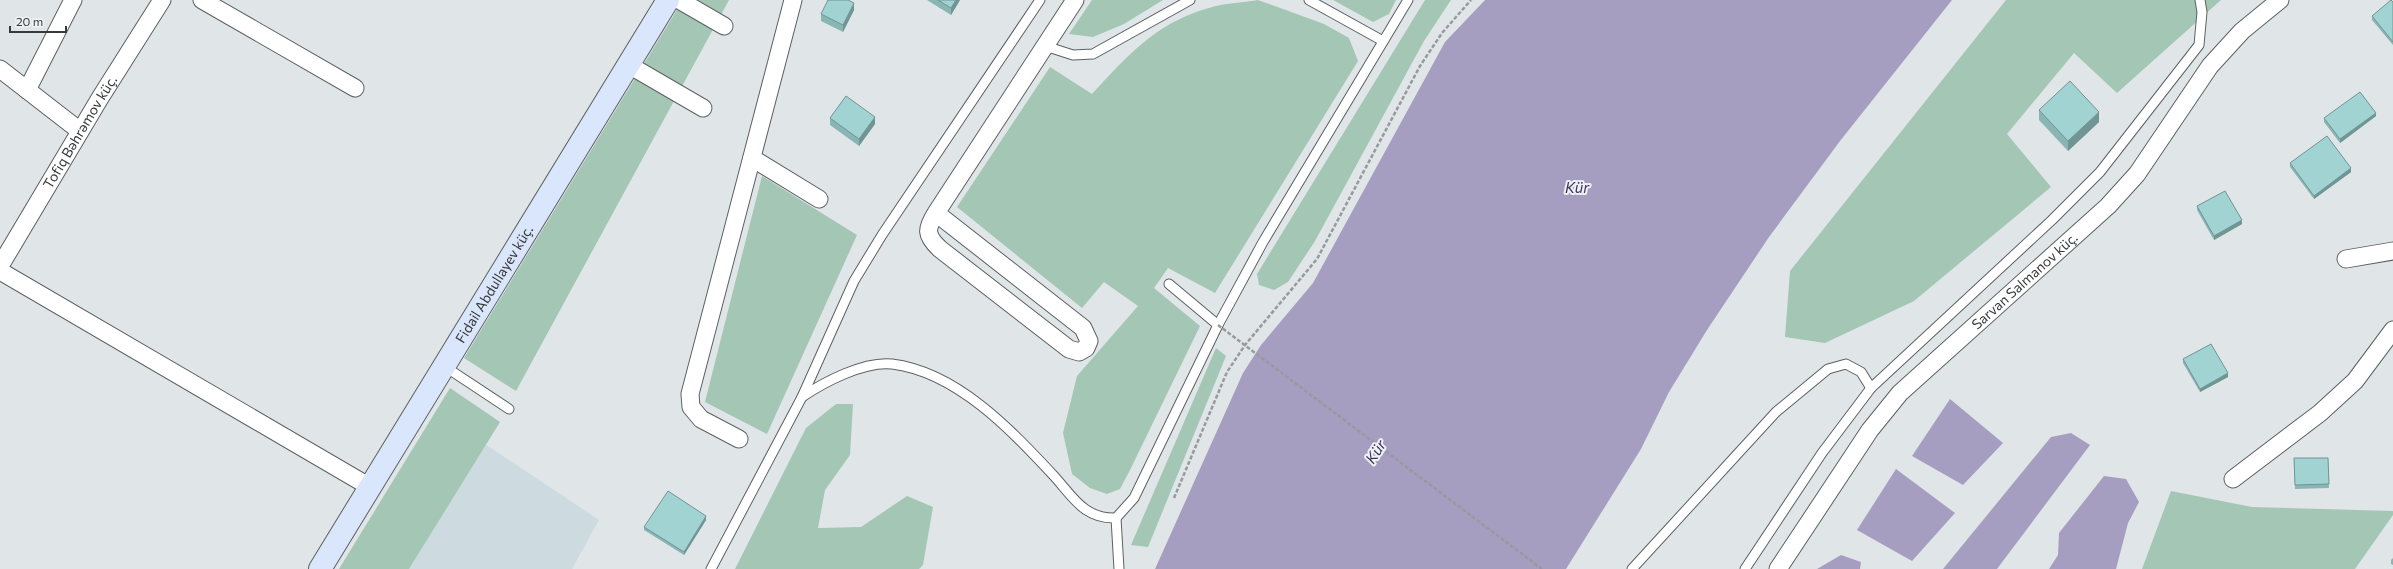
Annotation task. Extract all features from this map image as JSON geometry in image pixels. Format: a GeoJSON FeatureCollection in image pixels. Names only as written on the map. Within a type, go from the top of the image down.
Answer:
{"type":"FeatureCollection","features":[{"type":"Feature","properties":{"kind":"street"},"geometry":{"type":"LineString","coordinates":[[27,90],[73,0]]}},
{"type":"Feature","properties":{"kind":"street","name":"Tofiq Bəhrəmov küç."},"geometry":{"type":"LineString","coordinates":[[0,266],[80,132],[162,0]]}},
{"type":"Feature","properties":{"kind":"street"},"geometry":{"type":"LineString","coordinates":[[202,0],[356,88]]}},
{"type":"Feature","properties":{"kind":"street","name":"Fidail Abdullayev küç."},"geometry":{"type":"LineString","coordinates":[[320,569],[668,0]]}},
{"type":"Feature","properties":{"kind":"street"},"geometry":{"type":"LineString","coordinates":[[679,0],[724,26]]}},
{"type":"Feature","properties":{"kind":"street"},"geometry":{"type":"LineString","coordinates":[[739,440],[701,419],[691,407],[690,394],[793,0]]}},
{"type":"Feature","properties":{"kind":"street"},"geometry":{"type":"LineString","coordinates":[[936,213],[1083,328],[1089,341],[1086,348],[1079,352],[1069,349],[940,249],[931,240],[928,232],[928,225],[1075,0]]}},
{"type":"Feature","properties":{"kind":"street","name":"Sarvan Salmanov küç."},"geometry":{"type":"LineString","coordinates":[[1778,569],[1870,430],[1900,393],[2108,206],[2137,174],[2210,66],[2242,31],[2280,0]]}},
{"type":"Feature","properties":{"kind":"street"},"geometry":{"type":"LineString","coordinates":[[628,65],[703,108]]}},
{"type":"Feature","properties":{"kind":"street"},"geometry":{"type":"LineString","coordinates":[[0,69],[80,132]]}},
{"type":"Feature","properties":{"kind":"street"},"geometry":{"type":"LineString","coordinates":[[752,158],[819,199]]}},
{"type":"Feature","properties":{"kind":"street"},"geometry":{"type":"LineString","coordinates":[[2346,259],[2393,251]]}},
{"type":"Feature","properties":{"kind":"street"},"geometry":{"type":"LineString","coordinates":[[0,271],[370,488]]}},
{"type":"Feature","properties":{"kind":"street"},"geometry":{"type":"LineString","coordinates":[[2233,478],[2320,413],[2355,381],[2393,330]]}},
{"type":"Feature","properties":{"kind":"lane"},"geometry":{"type":"LineString","coordinates":[[711,569],[802,397],[854,281],[882,234],[1040,0]]}},
{"type":"Feature","properties":{"kind":"lane"},"geometry":{"type":"LineString","coordinates":[[1045,46],[1073,55],[1093,54],[1190,0]]}},
{"type":"Feature","properties":{"kind":"lane"},"geometry":{"type":"LineString","coordinates":[[1310,0],[1383,41]]}},
{"type":"Feature","properties":{"kind":"lane"},"geometry":{"type":"LineString","coordinates":[[802,397],[824,382],[862,368],[890,364],[924,372],[951,386],[985,410],[1023,445],[1085,510],[1101,519],[1116,518],[1134,498],[1218,325],[1263,242],[1408,0]]}},
{"type":"Feature","properties":{"kind":"lane"},"geometry":{"type":"LineString","coordinates":[[1745,569],[1822,453],[1871,388],[2052,220],[2100,172],[2199,45],[2202,12],[2200,0]]}},
{"type":"Feature","properties":{"kind":"lane"},"geometry":{"type":"LineString","coordinates":[[1169,284],[1218,325]]}},
{"type":"Feature","properties":{"kind":"lane"},"geometry":{"type":"LineString","coordinates":[[1632,569],[1776,412],[1808,384],[1828,369],[1846,364],[1861,372],[1871,388]]}},
{"type":"Feature","properties":{"kind":"lane"},"geometry":{"type":"LineString","coordinates":[[444,366],[509,409]]}},
{"type":"Feature","properties":{"kind":"lane"},"geometry":{"type":"LineString","coordinates":[[1116,518],[1119,569]]}},
{"type":"Feature","properties":{"kind":"path"},"geometry":{"type":"LineString","coordinates":[[1174,498],[1227,372],[1245,345],[1317,259],[1420,66],[1442,33],[1471,0]]}},
{"type":"Feature","properties":{"kind":"path"},"geometry":{"type":"LineString","coordinates":[[1218,325],[1542,569]]}},
{"type":"Feature","properties":{"kind":"shaded area"},"geometry":{"type":"Polygon","coordinates":[[[485,444],[599,520],[572,569],[409,569],[485,444]]]}},
{"type":"Feature","properties":{"kind":"green space"},"geometry":{"type":"Polygon","coordinates":[[[683,0],[729,0],[516,391],[464,358],[683,0]]]}},
{"type":"Feature","properties":{"kind":"green space"},"geometry":{"type":"Polygon","coordinates":[[[1092,0],[1163,0],[1124,24],[1093,37],[1069,34],[1092,0]]]}},
{"type":"Feature","properties":{"kind":"green space"},"geometry":{"type":"Polygon","coordinates":[[[1258,0],[1324,24],[1349,38],[1358,61],[1215,293],[1168,268],[1154,288],[1200,326],[1120,489],[1107,494],[1090,488],[1072,474],[1063,433],[1077,376],[1138,306],[1104,282],[1082,308],[957,207],[1050,67],[1092,94],[1118,66],[1158,31],[1190,14],[1215,6],[1258,0]]]}},
{"type":"Feature","properties":{"kind":"green space"},"geometry":{"type":"Polygon","coordinates":[[[1333,0],[1396,0],[1389,14],[1373,22],[1333,0]]]}},
{"type":"Feature","properties":{"kind":"green space"},"geometry":{"type":"Polygon","coordinates":[[[1425,0],[1451,0],[1424,41],[1315,241],[1288,282],[1274,290],[1259,285],[1257,274],[1425,0]]]}},
{"type":"Feature","properties":{"kind":"green space"},"geometry":{"type":"Polygon","coordinates":[[[2006,0],[2221,0],[2117,93],[2074,53],[2007,134],[2051,187],[1914,301],[1825,343],[1785,337],[1790,271],[2006,0]]]}},
{"type":"Feature","properties":{"kind":"green space"},"geometry":{"type":"Polygon","coordinates":[[[762,176],[857,235],[767,434],[705,402],[762,176]]]}},
{"type":"Feature","properties":{"kind":"green space"},"geometry":{"type":"Polygon","coordinates":[[[1216,348],[1226,356],[1148,547],[1131,545],[1216,348]]]}},
{"type":"Feature","properties":{"kind":"green space"},"geometry":{"type":"Polygon","coordinates":[[[450,388],[500,422],[409,569],[339,569],[450,388]]]}},
{"type":"Feature","properties":{"kind":"green space"},"geometry":{"type":"Polygon","coordinates":[[[836,404],[853,404],[850,455],[825,490],[818,528],[861,527],[907,496],[933,507],[923,565],[919,569],[735,569],[806,428],[836,404]]]}},
{"type":"Feature","properties":{"kind":"green space"},"geometry":{"type":"Polygon","coordinates":[[[2171,491],[2252,507],[2393,511],[2393,515],[2355,569],[2142,569],[2171,491]]]}},
{"type":"Feature","properties":{"kind":"water","name":"Kür"},"geometry":{"type":"Polygon","coordinates":[[[1485,0],[1952,0],[1840,141],[1769,237],[1707,330],[1669,392],[1641,449],[1566,569],[1155,569],[1243,373],[1261,345],[1313,283],[1445,42],[1485,0]]]}},
{"type":"Feature","properties":{"kind":"water"},"geometry":{"type":"Polygon","coordinates":[[[1950,399],[2003,443],[1963,485],[1912,456],[1950,399]]]}},
{"type":"Feature","properties":{"kind":"water"},"geometry":{"type":"Polygon","coordinates":[[[2071,433],[2090,445],[1997,569],[1943,569],[2051,437],[2071,433]]]}},
{"type":"Feature","properties":{"kind":"water"},"geometry":{"type":"Polygon","coordinates":[[[1896,469],[1955,513],[1912,561],[1857,530],[1896,469]]]}},
{"type":"Feature","properties":{"kind":"water"},"geometry":{"type":"Polygon","coordinates":[[[2104,476],[2126,479],[2139,502],[2128,523],[2116,569],[2049,569],[2058,555],[2059,533],[2104,476]]]}},
{"type":"Feature","properties":{"kind":"water"},"geometry":{"type":"Polygon","coordinates":[[[1841,555],[1861,562],[1860,569],[1817,569],[1841,555]]]}},
{"type":"Feature","properties":{"kind":"building"},"geometry":{"type":"Polygon","coordinates":[[[828,0],[848,0],[854,3],[843,25],[821,14],[828,0]]]}},
{"type":"Feature","properties":{"kind":"building"},"geometry":{"type":"Polygon","coordinates":[[[938,0],[956,0],[951,8],[938,0]]]}},
{"type":"Feature","properties":{"kind":"building"},"geometry":{"type":"Polygon","coordinates":[[[2391,0],[2393,2],[2393,42],[2372,16],[2391,0]]]}},
{"type":"Feature","properties":{"kind":"building"},"geometry":{"type":"Polygon","coordinates":[[[2070,81],[2099,112],[2068,141],[2039,110],[2070,81]]]}},
{"type":"Feature","properties":{"kind":"building"},"geometry":{"type":"Polygon","coordinates":[[[2360,92],[2376,113],[2340,139],[2324,118],[2360,92]]]}},
{"type":"Feature","properties":{"kind":"building"},"geometry":{"type":"Polygon","coordinates":[[[846,96],[875,117],[859,139],[830,118],[846,96]]]}},
{"type":"Feature","properties":{"kind":"building"},"geometry":{"type":"Polygon","coordinates":[[[2327,136],[2351,168],[2314,196],[2290,163],[2327,136]]]}},
{"type":"Feature","properties":{"kind":"building"},"geometry":{"type":"Polygon","coordinates":[[[2225,191],[2242,220],[2214,236],[2197,206],[2225,191]]]}},
{"type":"Feature","properties":{"kind":"building"},"geometry":{"type":"Polygon","coordinates":[[[2211,344],[2228,373],[2200,389],[2183,359],[2211,344]]]}},
{"type":"Feature","properties":{"kind":"building"},"geometry":{"type":"Polygon","coordinates":[[[2294,458],[2328,458],[2329,484],[2295,485],[2294,458]]]}},
{"type":"Feature","properties":{"kind":"building"},"geometry":{"type":"Polygon","coordinates":[[[668,491],[706,516],[684,552],[644,527],[668,491]]]}}]}
